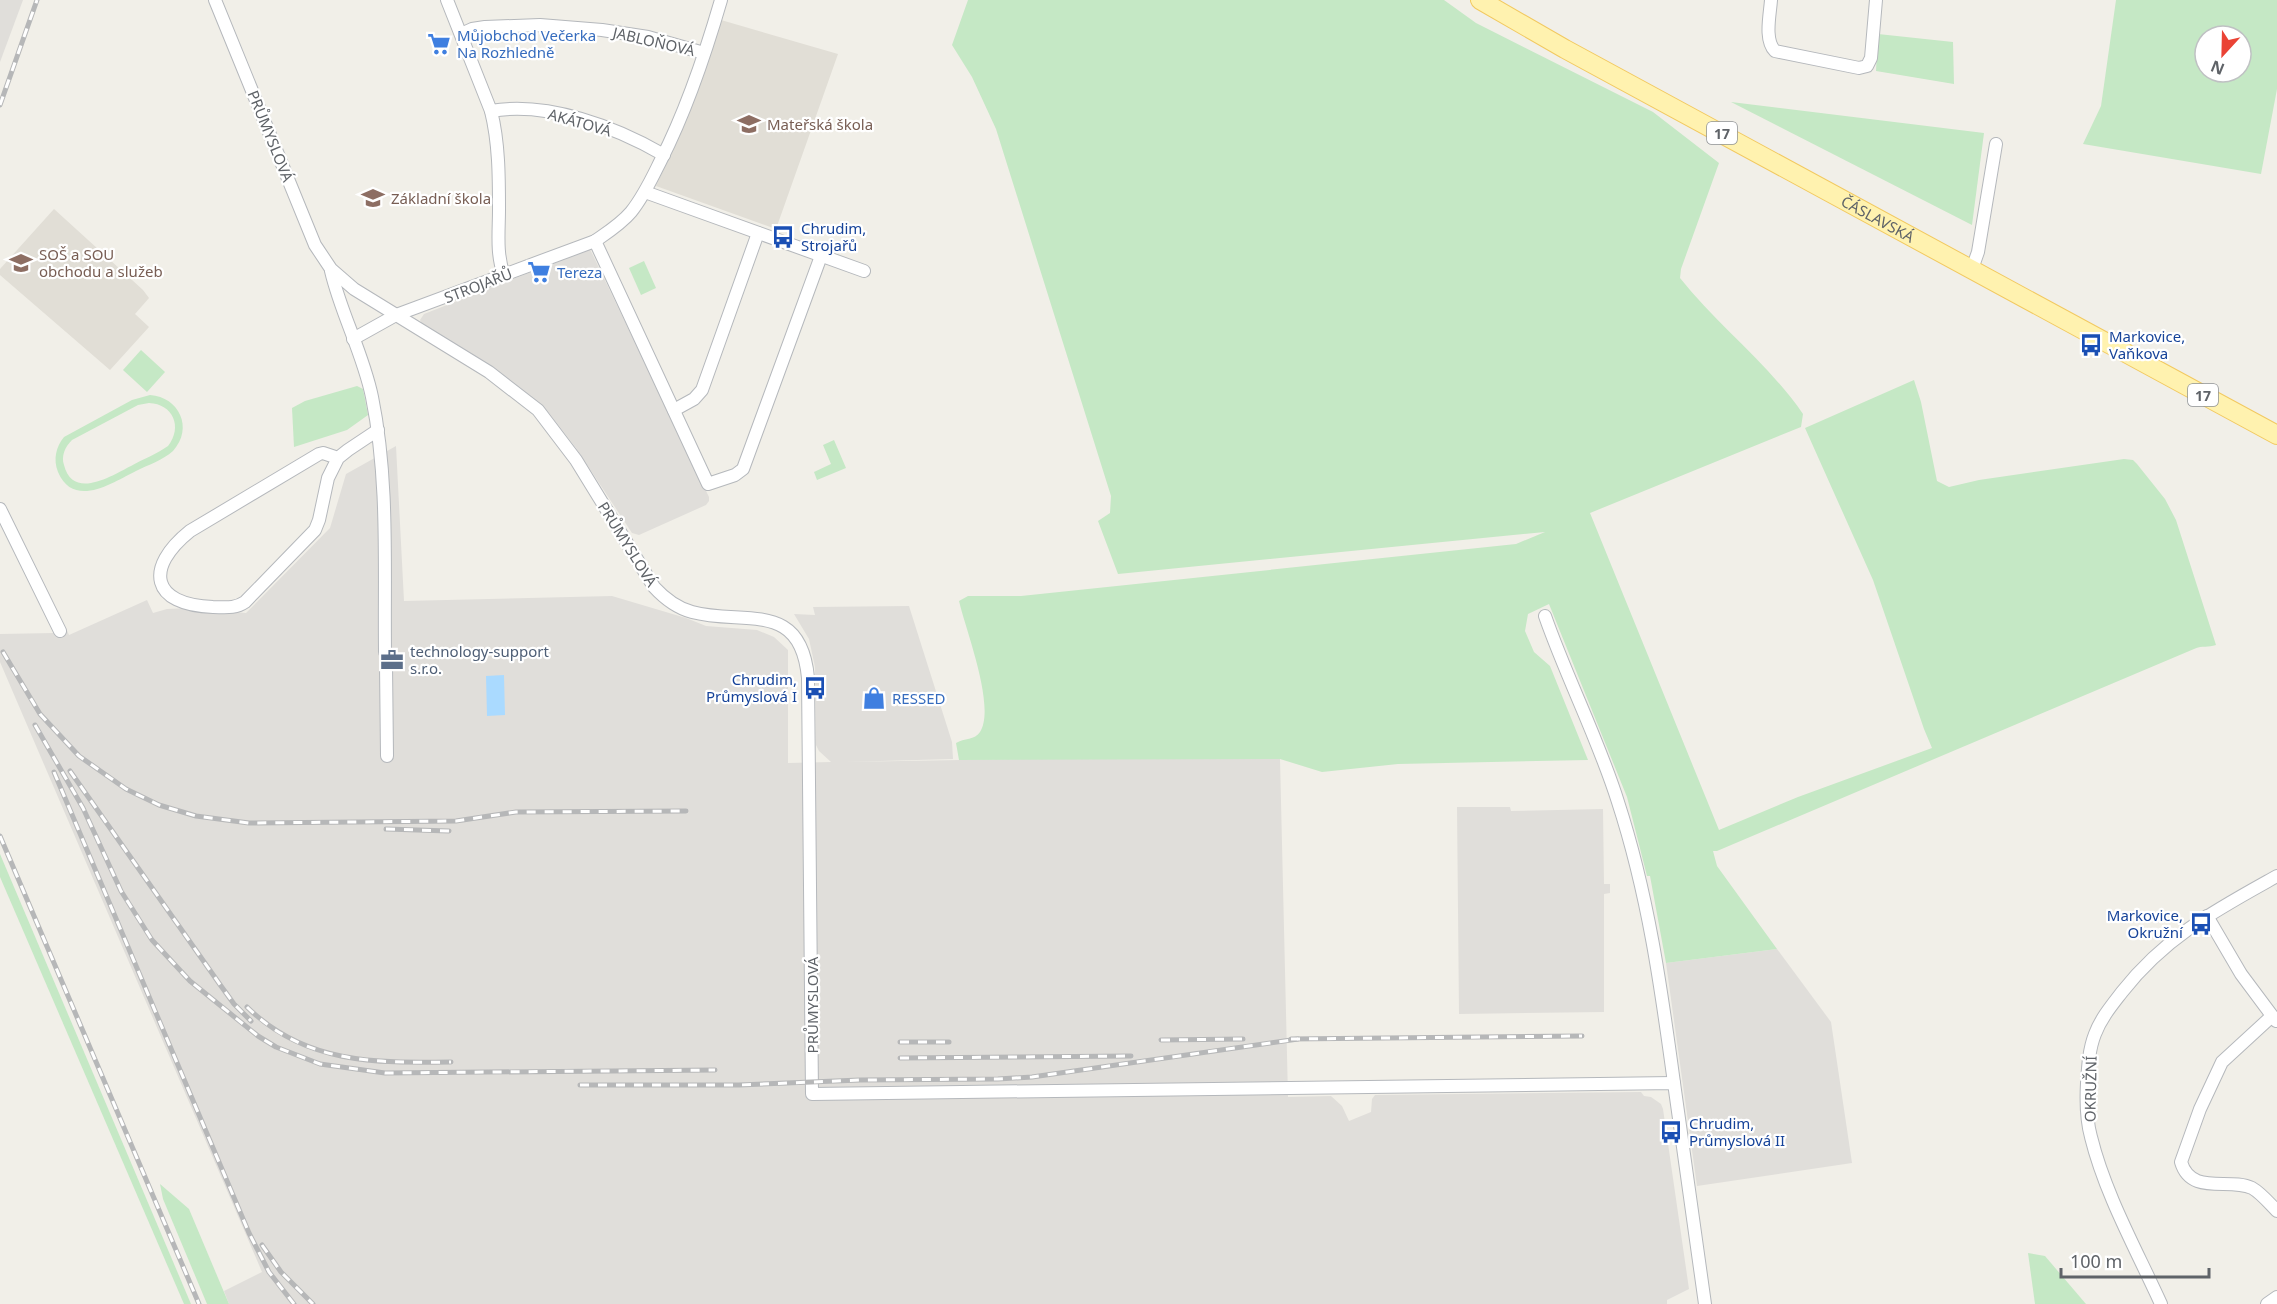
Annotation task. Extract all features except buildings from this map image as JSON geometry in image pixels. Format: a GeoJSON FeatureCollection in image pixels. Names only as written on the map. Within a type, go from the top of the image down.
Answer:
{"type":"FeatureCollection","features":[{"type":"Feature","properties":{"kind":"main road","name":"ČÁSLAVSKÁ"},"geometry":{"type":"LineString","coordinates":[[1480,0],[1565,49],[2277,435]]}},
{"type":"Feature","properties":{"kind":"street","name":"PRŮMYSLOVÁ"},"geometry":{"type":"LineString","coordinates":[[215,0],[315,245],[331,270],[354,289],[489,372],[538,410],[576,460],[654,587],[662,596],[694,613],[754,617],[771,621],[790,634],[801,648],[808,678],[812,1094],[1674,1083]]}},
{"type":"Feature","properties":{"kind":"street"},"geometry":{"type":"LineString","coordinates":[[447,0],[491,111],[498,173],[499,261],[504,275]]}},
{"type":"Feature","properties":{"kind":"street","name":"STROJAŘŮ"},"geometry":{"type":"LineString","coordinates":[[353,339],[396,315],[595,241],[629,214],[645,192],[678,126],[721,0]]}},
{"type":"Feature","properties":{"kind":"street"},"geometry":{"type":"LineString","coordinates":[[1771,0],[1769,39],[1774,51],[1859,68],[1867,66],[1871,58],[1876,0]]}},
{"type":"Feature","properties":{"kind":"street","name":"JABLOŇOVÁ"},"geometry":{"type":"LineString","coordinates":[[461,34],[482,27],[540,25],[577,27],[648,37],[704,53]]}},
{"type":"Feature","properties":{"kind":"street","name":"AKÁTOVÁ"},"geometry":{"type":"LineString","coordinates":[[491,111],[520,107],[562,115],[621,134],[664,155]]}},
{"type":"Feature","properties":{"kind":"street"},"geometry":{"type":"LineString","coordinates":[[1972,269],[1978,252],[1996,144]]}},
{"type":"Feature","properties":{"kind":"street"},"geometry":{"type":"LineString","coordinates":[[645,192],[864,271]]}},
{"type":"Feature","properties":{"kind":"street"},"geometry":{"type":"LineString","coordinates":[[674,410],[694,399],[702,390],[758,233]]}},
{"type":"Feature","properties":{"kind":"street"},"geometry":{"type":"LineString","coordinates":[[595,241],[708,484],[735,476],[744,466],[821,256]]}},
{"type":"Feature","properties":{"kind":"street","name":"PRŮMYSLOVÁ"},"geometry":{"type":"LineString","coordinates":[[331,270],[336,295],[371,395],[381,456],[387,756]]}},
{"type":"Feature","properties":{"kind":"street"},"geometry":{"type":"LineString","coordinates":[[339,458],[319,454],[190,531],[174,545],[164,562],[161,576],[166,592],[175,600],[189,605],[230,607],[241,605],[315,530],[328,478],[339,458],[378,430]]}},
{"type":"Feature","properties":{"kind":"street"},"geometry":{"type":"LineString","coordinates":[[0,509],[60,631]]}},
{"type":"Feature","properties":{"kind":"street"},"geometry":{"type":"LineString","coordinates":[[1545,616],[1605,765],[1634,855],[1655,952],[1705,1304]]}},
{"type":"Feature","properties":{"kind":"street","name":"OKRUŽNÍ"},"geometry":{"type":"LineString","coordinates":[[2161,1304],[2121,1216],[2093,1146],[2086,1111],[2089,1061],[2094,1035],[2126,987],[2167,944],[2207,916],[2277,876]]}},
{"type":"Feature","properties":{"kind":"street"},"geometry":{"type":"LineString","coordinates":[[2207,916],[2241,974],[2275,1019],[2221,1065],[2200,1109],[2181,1162],[2186,1173],[2193,1179],[2253,1188],[2277,1211]]}},
{"type":"Feature","properties":{"kind":"street"},"geometry":{"type":"LineString","coordinates":[[2267,1304],[2277,1298]]}},
{"type":"Feature","properties":{"kind":"shaded area"},"geometry":{"type":"Polygon","coordinates":[[[0,0],[23,0],[0,62],[0,0]]]}},
{"type":"Feature","properties":{"kind":"shaded area","name":"Mateřská škola"},"geometry":{"type":"Polygon","coordinates":[[[721,20],[838,54],[776,229],[656,186],[680,134],[721,20]]]}},
{"type":"Feature","properties":{"kind":"shaded area"},"geometry":{"type":"Polygon","coordinates":[[[54,209],[149,298],[135,314],[149,327],[110,370],[0,275],[0,269],[54,209]]]}},
{"type":"Feature","properties":{"kind":"shaded area"},"geometry":{"type":"Polygon","coordinates":[[[590,249],[709,497],[706,505],[639,535],[632,533],[576,448],[549,413],[533,398],[491,367],[422,324],[420,320],[424,314],[590,249]]]}},
{"type":"Feature","properties":{"kind":"shaded area"},"geometry":{"type":"Polygon","coordinates":[[[396,446],[404,601],[612,596],[706,626],[757,630],[774,637],[788,650],[788,763],[831,762],[816,745],[815,667],[809,639],[794,614],[815,615],[813,607],[909,606],[952,742],[953,759],[844,762],[1070,758],[1280,759],[1288,1097],[1331,1096],[1342,1106],[1349,1121],[1371,1112],[1372,1099],[1375,1095],[1641,1092],[1644,1096],[1651,1097],[1661,1104],[1663,1109],[1689,1289],[1667,1300],[1667,1304],[229,1304],[224,1291],[262,1272],[0,662],[0,634],[54,633],[66,628],[69,635],[147,600],[153,613],[167,609],[188,608],[246,613],[330,528],[346,474],[396,446]]]}},
{"type":"Feature","properties":{"kind":"shaded area"},"geometry":{"type":"Polygon","coordinates":[[[1457,807],[1510,807],[1511,811],[1603,809],[1604,884],[1610,884],[1610,893],[1604,894],[1604,1012],[1459,1014],[1457,807]]]}},
{"type":"Feature","properties":{"kind":"shaded area"},"geometry":{"type":"Polygon","coordinates":[[[1777,949],[1831,1022],[1852,1163],[1697,1186],[1666,963],[1777,949]]]}},
{"type":"Feature","properties":{"kind":"green space"},"geometry":{"type":"Polygon","coordinates":[[[968,0],[1444,0],[1476,23],[1653,112],[1719,163],[1681,269],[1680,278],[1789,395],[1803,414],[1801,427],[1590,513],[1719,830],[1798,797],[1932,748],[1873,580],[1805,428],[1914,380],[1921,402],[1937,481],[1949,487],[1979,480],[2124,459],[2133,460],[2165,499],[2176,520],[2216,645],[2194,649],[1713,851],[1717,866],[1777,949],[1666,963],[1650,876],[1647,876],[1627,797],[1549,604],[1528,614],[1525,631],[1534,652],[1550,666],[1588,760],[1398,764],[1322,772],[1280,759],[959,760],[956,743],[978,735],[984,720],[982,687],[959,601],[968,596],[1021,596],[1516,544],[1545,532],[1118,574],[1098,521],[1110,513],[1111,496],[996,129],[972,77],[952,45],[968,0]]]}},
{"type":"Feature","properties":{"kind":"green space"},"geometry":{"type":"Polygon","coordinates":[[[2116,0],[2277,0],[2277,89],[2261,174],[2083,144],[2101,106],[2116,0]]]}},
{"type":"Feature","properties":{"kind":"green space"},"geometry":{"type":"Polygon","coordinates":[[[1878,34],[1953,42],[1954,84],[1876,71],[1878,34]]]}},
{"type":"Feature","properties":{"kind":"green space"},"geometry":{"type":"Polygon","coordinates":[[[1731,102],[1984,133],[1972,225],[1731,102]]]}},
{"type":"Feature","properties":{"kind":"green space"},"geometry":{"type":"Polygon","coordinates":[[[644,261],[656,288],[641,295],[629,268],[644,261]]]}},
{"type":"Feature","properties":{"kind":"green space"},"geometry":{"type":"Polygon","coordinates":[[[141,350],[165,372],[147,392],[123,370],[141,350]]]}},
{"type":"Feature","properties":{"kind":"green space"},"geometry":{"type":"Polygon","coordinates":[[[357,386],[363,389],[368,415],[347,430],[294,447],[292,408],[305,401],[357,386]]]}},
{"type":"Feature","properties":{"kind":"green space"},"geometry":{"type":"Polygon","coordinates":[[[150,395],[169,401],[176,408],[183,424],[179,442],[173,451],[155,462],[94,490],[74,489],[65,483],[56,467],[57,449],[64,437],[132,400],[150,395]],[[157,404],[138,405],[72,440],[63,455],[69,476],[76,482],[84,484],[104,479],[168,446],[175,431],[175,424],[170,412],[157,404]]]}},
{"type":"Feature","properties":{"kind":"green space"},"geometry":{"type":"Polygon","coordinates":[[[834,440],[846,468],[817,480],[814,472],[831,464],[823,445],[834,440]]]}},
{"type":"Feature","properties":{"kind":"green space"},"geometry":{"type":"Polygon","coordinates":[[[0,854],[191,1304],[184,1304],[0,877],[0,854]]]}},
{"type":"Feature","properties":{"kind":"green space"},"geometry":{"type":"Polygon","coordinates":[[[160,1184],[189,1209],[229,1304],[207,1304],[163,1199],[160,1184]]]}},
{"type":"Feature","properties":{"kind":"green space"},"geometry":{"type":"Polygon","coordinates":[[[2028,1253],[2045,1256],[2086,1304],[2035,1304],[2028,1253]]]}},
{"type":"Feature","properties":{"kind":"water"},"geometry":{"type":"Polygon","coordinates":[[[504,675],[505,715],[487,716],[486,676],[504,675]]]}},
{"type":"Feature","properties":{"kind":"railway"},"geometry":{"type":"LineString","coordinates":[[0,105],[37,0]]}},
{"type":"Feature","properties":{"kind":"railway"},"geometry":{"type":"LineString","coordinates":[[3,652],[40,714],[79,756],[126,789],[159,805],[196,816],[249,823],[456,821],[516,812],[686,811]]}},
{"type":"Feature","properties":{"kind":"railway"},"geometry":{"type":"LineString","coordinates":[[35,725],[83,808],[121,891],[152,940],[190,981],[258,1036],[276,1047],[320,1064],[385,1073],[715,1070]]}},
{"type":"Feature","properties":{"kind":"railway"},"geometry":{"type":"LineString","coordinates":[[70,771],[234,1004],[251,1021]]}},
{"type":"Feature","properties":{"kind":"railway"},"geometry":{"type":"LineString","coordinates":[[54,772],[249,1233],[269,1272],[294,1304]]}},
{"type":"Feature","properties":{"kind":"railway"},"geometry":{"type":"LineString","coordinates":[[386,829],[449,831]]}},
{"type":"Feature","properties":{"kind":"railway"},"geometry":{"type":"LineString","coordinates":[[0,836],[199,1304]]}},
{"type":"Feature","properties":{"kind":"railway"},"geometry":{"type":"LineString","coordinates":[[247,1007],[269,1026],[317,1050],[368,1060],[451,1062]]}},
{"type":"Feature","properties":{"kind":"railway"},"geometry":{"type":"LineString","coordinates":[[1291,1039],[1582,1036]]}},
{"type":"Feature","properties":{"kind":"railway"},"geometry":{"type":"LineString","coordinates":[[1161,1040],[1243,1039]]}},
{"type":"Feature","properties":{"kind":"railway"},"geometry":{"type":"LineString","coordinates":[[580,1085],[739,1085],[1032,1077],[1298,1039]]}},
{"type":"Feature","properties":{"kind":"railway"},"geometry":{"type":"LineString","coordinates":[[900,1042],[949,1042]]}},
{"type":"Feature","properties":{"kind":"railway"},"geometry":{"type":"LineString","coordinates":[[900,1058],[1131,1056]]}},
{"type":"Feature","properties":{"kind":"railway"},"geometry":{"type":"LineString","coordinates":[[262,1245],[281,1272],[313,1304]]}},
{"type":"Feature","properties":{"kind":"place","name":"Můjobchod Večerka Na Rozhledně"},"geometry":{"type":"Point","coordinates":[439,44]}},
{"type":"Feature","properties":{"kind":"place","name":"Mateřská škola"},"geometry":{"type":"Point","coordinates":[749,124]}},
{"type":"Feature","properties":{"kind":"place","name":"Základní škola"},"geometry":{"type":"Point","coordinates":[373,198]}},
{"type":"Feature","properties":{"kind":"place","name":"Chrudim, Strojařů"},"geometry":{"type":"Point","coordinates":[783,237]}},
{"type":"Feature","properties":{"kind":"place","name":"SOŠ a SOU obchodu a služeb"},"geometry":{"type":"Point","coordinates":[21,263]}},
{"type":"Feature","properties":{"kind":"place","name":"Tereza"},"geometry":{"type":"Point","coordinates":[539,272]}},
{"type":"Feature","properties":{"kind":"place","name":"Markovice, Vaňkova"},"geometry":{"type":"Point","coordinates":[2091,345]}},
{"type":"Feature","properties":{"kind":"place","name":"technology-support s.r.o."},"geometry":{"type":"Point","coordinates":[392,660]}},
{"type":"Feature","properties":{"kind":"place","name":"Chrudim, Průmyslová I"},"geometry":{"type":"Point","coordinates":[815,688]}},
{"type":"Feature","properties":{"kind":"place","name":"RESSED"},"geometry":{"type":"Point","coordinates":[874,698]}},
{"type":"Feature","properties":{"kind":"place","name":"Markovice, Okružní"},"geometry":{"type":"Point","coordinates":[2201,924]}},
{"type":"Feature","properties":{"kind":"place","name":"Chrudim, Průmyslová II"},"geometry":{"type":"Point","coordinates":[1671,1132]}}]}
